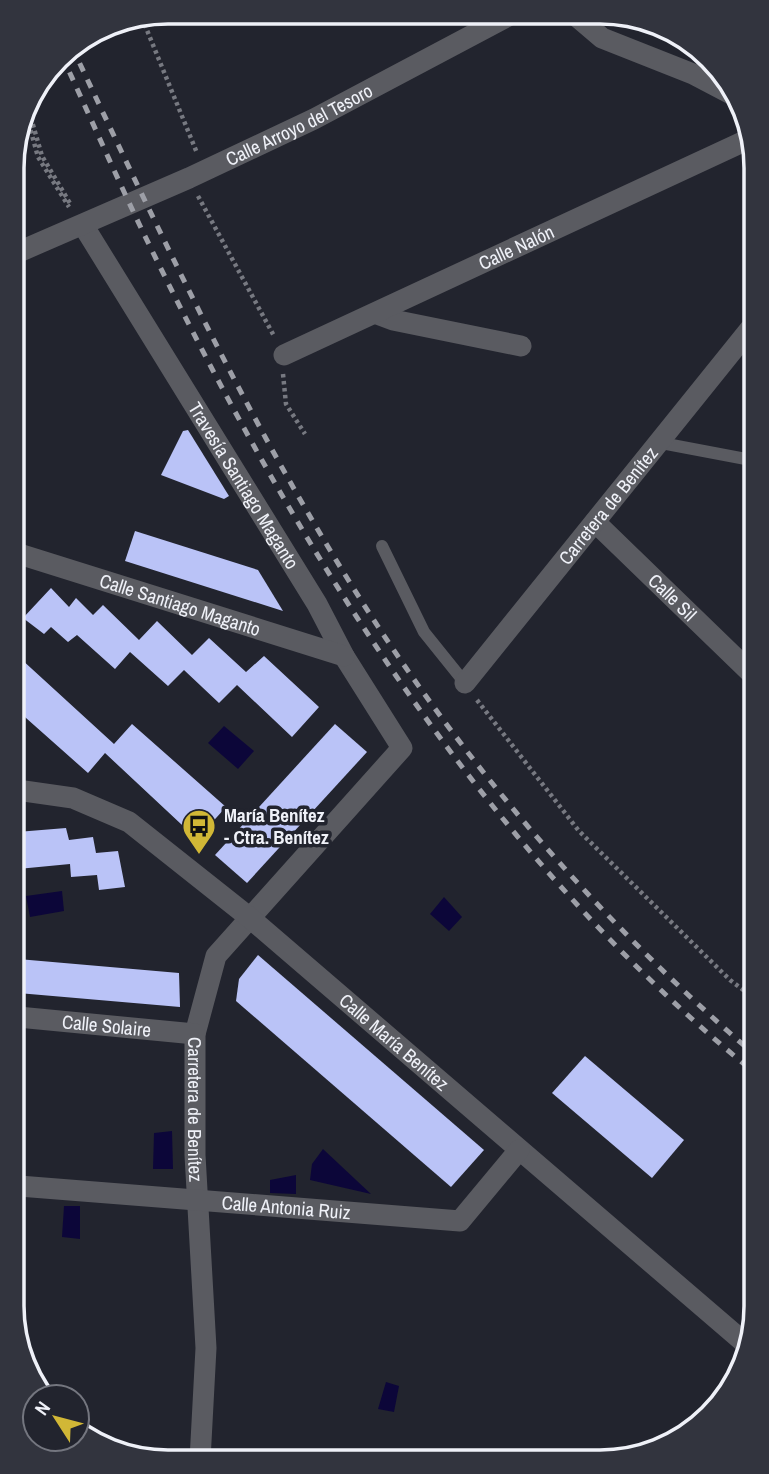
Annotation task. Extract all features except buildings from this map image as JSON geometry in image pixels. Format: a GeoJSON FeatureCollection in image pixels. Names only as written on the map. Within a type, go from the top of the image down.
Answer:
{"type":"FeatureCollection","features":[{"type":"Feature","properties":{"kind":"street","name":"Calle Arroyo del Tesoro"},"geometry":{"type":"LineString","coordinates":[[24,250],[204,171],[314,119],[493,24]]}},
{"type":"Feature","properties":{"kind":"street"},"geometry":{"type":"LineString","coordinates":[[586,24],[602,38],[693,74],[720,88]]}},
{"type":"Feature","properties":{"kind":"street","name":"Calle Nalón"},"geometry":{"type":"LineString","coordinates":[[284,355],[742,142]]}},
{"type":"Feature","properties":{"kind":"street","name":"Travesía Santiago Maganto"},"geometry":{"type":"LineString","coordinates":[[84,224],[402,748]]}},
{"type":"Feature","properties":{"kind":"street"},"geometry":{"type":"LineString","coordinates":[[377,314],[393,320],[521,346]]}},
{"type":"Feature","properties":{"kind":"street","name":"Carretera de Benítez"},"geometry":{"type":"LineString","coordinates":[[465,683],[656,442],[744,336]]}},
{"type":"Feature","properties":{"kind":"street","name":"Calle Sil"},"geometry":{"type":"LineString","coordinates":[[595,522],[744,666]]}},
{"type":"Feature","properties":{"kind":"street","name":"Calle Santiago Maganto"},"geometry":{"type":"LineString","coordinates":[[24,562],[344,656]]}},
{"type":"Feature","properties":{"kind":"street","name":"Carretera de Benítez"},"geometry":{"type":"LineString","coordinates":[[201,1450],[206,1348],[195,1155],[195,1034],[216,956],[402,748]]}},
{"type":"Feature","properties":{"kind":"street","name":"Calle María Benítez"},"geometry":{"type":"LineString","coordinates":[[24,791],[73,798],[129,821],[250,918],[741,1339]]}},
{"type":"Feature","properties":{"kind":"street","name":"Calle Solaire"},"geometry":{"type":"LineString","coordinates":[[24,1017],[195,1034]]}},
{"type":"Feature","properties":{"kind":"street","name":"Calle Antonia Ruiz"},"geometry":{"type":"LineString","coordinates":[[24,1186],[460,1221],[519,1150]]}},
{"type":"Feature","properties":{"kind":"lane"},"geometry":{"type":"LineString","coordinates":[[656,442],[744,459]]}},
{"type":"Feature","properties":{"kind":"lane"},"geometry":{"type":"LineString","coordinates":[[382,546],[424,632],[465,683]]}},
{"type":"Feature","properties":{"kind":"path"},"geometry":{"type":"LineString","coordinates":[[146,27],[204,171]]}},
{"type":"Feature","properties":{"kind":"path"},"geometry":{"type":"LineString","coordinates":[[32,122],[42,156],[84,224]]}},
{"type":"Feature","properties":{"kind":"path"},"geometry":{"type":"LineString","coordinates":[[30,128],[38,157],[84,224]]}},
{"type":"Feature","properties":{"kind":"path"},"geometry":{"type":"LineString","coordinates":[[201,201],[284,355],[283,385],[286,404],[305,434]]}},
{"type":"Feature","properties":{"kind":"path"},"geometry":{"type":"LineString","coordinates":[[465,683],[522,762],[579,831],[730,980],[744,990]]}},
{"type":"Feature","properties":{"kind":"shaded area"},"geometry":{"type":"Polygon","coordinates":[[[224,726],[254,751],[238,769],[208,743],[224,726]]]}},
{"type":"Feature","properties":{"kind":"shaded area"},"geometry":{"type":"Polygon","coordinates":[[[62,891],[64,911],[30,917],[26,896],[62,891]]]}},
{"type":"Feature","properties":{"kind":"shaded area"},"geometry":{"type":"Polygon","coordinates":[[[444,897],[462,917],[449,931],[430,914],[444,897]]]}},
{"type":"Feature","properties":{"kind":"shaded area"},"geometry":{"type":"Polygon","coordinates":[[[172,1131],[173,1169],[153,1169],[154,1133],[172,1131]]]}},
{"type":"Feature","properties":{"kind":"shaded area"},"geometry":{"type":"Polygon","coordinates":[[[323,1149],[371,1194],[310,1180],[312,1164],[323,1149]]]}},
{"type":"Feature","properties":{"kind":"shaded area"},"geometry":{"type":"Polygon","coordinates":[[[296,1175],[296,1194],[270,1193],[270,1180],[296,1175]]]}},
{"type":"Feature","properties":{"kind":"shaded area"},"geometry":{"type":"Polygon","coordinates":[[[64,1206],[80,1206],[80,1239],[62,1237],[64,1206]]]}},
{"type":"Feature","properties":{"kind":"shaded area"},"geometry":{"type":"Polygon","coordinates":[[[386,1382],[399,1386],[394,1412],[378,1409],[386,1382]]]}},
{"type":"Feature","properties":{"kind":"railway"},"geometry":{"type":"LineString","coordinates":[[77,57],[178,268],[253,414],[292,486],[377,625],[460,742],[551,853],[650,958],[744,1045]]}},
{"type":"Feature","properties":{"kind":"railway"},"geometry":{"type":"LineString","coordinates":[[67,67],[201,349],[264,464],[331,577],[403,686],[481,792],[565,892],[657,986],[744,1063]]}},
{"type":"Feature","properties":{"kind":"place","name":"María Benítez - Ctra. Benítez"},"geometry":{"type":"Point","coordinates":[199,856]}}]}
